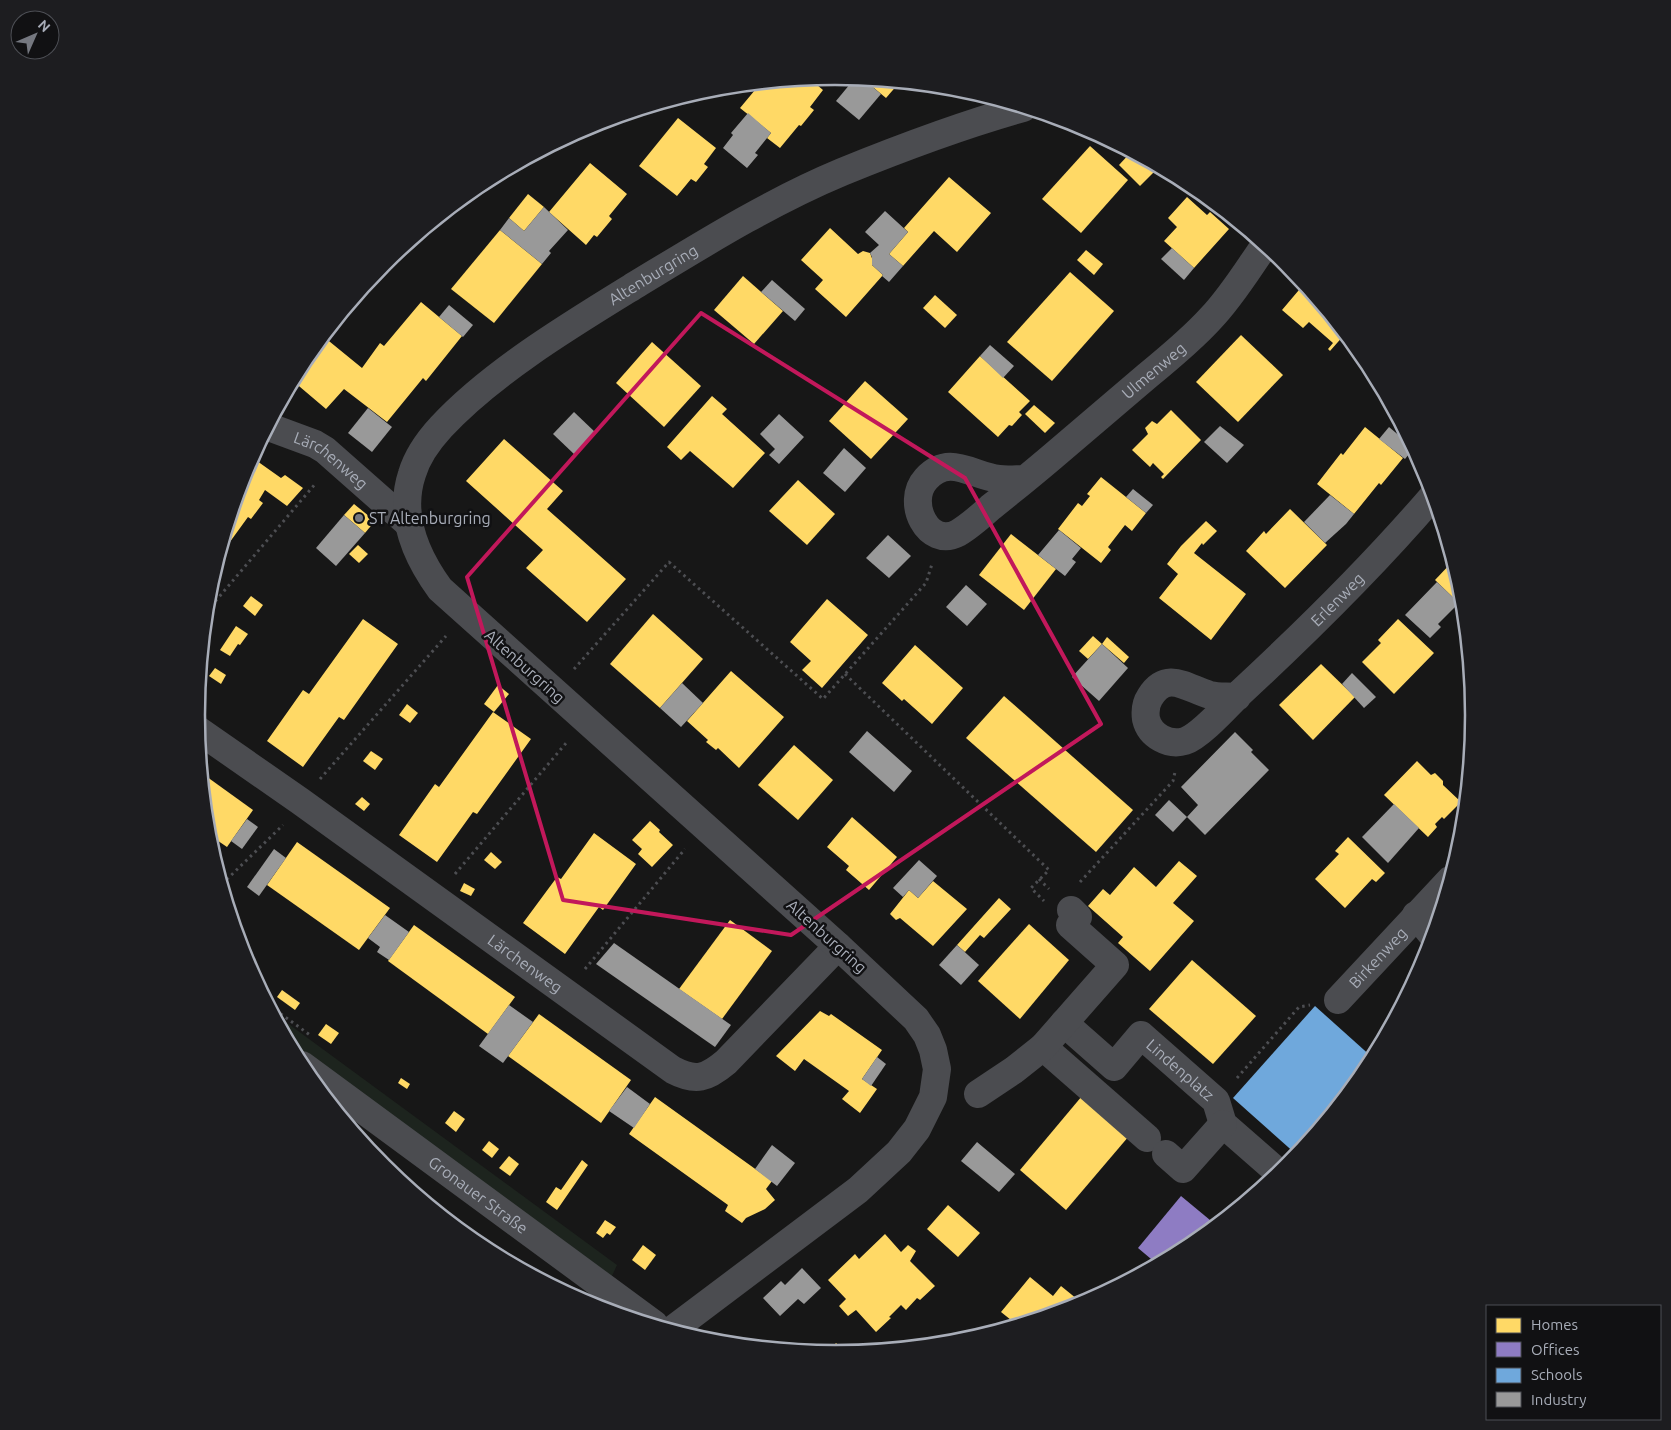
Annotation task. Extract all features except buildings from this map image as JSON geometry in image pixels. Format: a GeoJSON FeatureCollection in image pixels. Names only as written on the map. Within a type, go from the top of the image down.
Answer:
{"type":"FeatureCollection","features":[{"type":"Feature","properties":{"kind":"street","name":"Altenburgring"},"geometry":{"type":"LineString","coordinates":[[678,1325],[858,1190],[899,1152],[911,1137],[933,1097],[937,1069],[933,1050],[927,1035],[916,1019],[838,946],[440,589],[425,568],[413,540],[408,506],[408,490],[412,474],[425,447],[465,404],[531,353],[601,306],[751,217],[842,173],[940,136],[1015,111]]}},
{"type":"Feature","properties":{"kind":"street","name":"Ulmenweg"},"geometry":{"type":"LineString","coordinates":[[942,535],[950,536],[957,533],[1025,479],[1195,334],[1226,300],[1261,251]]}},
{"type":"Feature","properties":{"kind":"street","name":"Lärchenweg"},"geometry":{"type":"LineString","coordinates":[[274,429],[315,444],[410,525]]}},
{"type":"Feature","properties":{"kind":"street"},"geometry":{"type":"LineString","coordinates":[[942,535],[926,526],[917,505],[917,496],[922,482],[930,473],[941,467],[953,466],[999,479],[1025,479]]}},
{"type":"Feature","properties":{"kind":"street","name":"Erlenweg"},"geometry":{"type":"LineString","coordinates":[[1185,740],[1201,730],[1284,652],[1379,556],[1428,501]]}},
{"type":"Feature","properties":{"kind":"street"},"geometry":{"type":"LineString","coordinates":[[1185,740],[1169,742],[1156,735],[1148,725],[1146,705],[1155,690],[1174,682],[1183,683],[1212,695],[1236,696]]}},
{"type":"Feature","properties":{"kind":"street","name":"Lärchenweg"},"geometry":{"type":"LineString","coordinates":[[206,736],[684,1076],[698,1078],[707,1076],[726,1062],[838,946]]}},
{"type":"Feature","properties":{"kind":"street","name":"Birkenweg"},"geometry":{"type":"LineString","coordinates":[[1338,1000],[1440,890]]}},
{"type":"Feature","properties":{"kind":"street"},"geometry":{"type":"LineString","coordinates":[[978,1094],[1014,1070],[1043,1047],[1115,965],[1070,925],[1078,917],[1073,899]]}},
{"type":"Feature","properties":{"kind":"street","name":"Birkenweg"},"geometry":{"type":"LineString","coordinates":[[1416,915],[1428,930]]}},
{"type":"Feature","properties":{"kind":"street","name":"Lindenplatz"},"geometry":{"type":"LineString","coordinates":[[1064,1023],[1114,1067],[1141,1035],[1273,1167]]}},
{"type":"Feature","properties":{"kind":"street"},"geometry":{"type":"LineString","coordinates":[[1043,1047],[1183,1169],[1219,1113]]}},
{"type":"Feature","properties":{"kind":"street","name":"Gronauer Straße"},"geometry":{"type":"LineString","coordinates":[[323,1080],[641,1314]]}},
{"type":"Feature","properties":{"kind":"path"},"geometry":{"type":"LineString","coordinates":[[217,600],[336,460]]}},
{"type":"Feature","properties":{"kind":"path"},"geometry":{"type":"LineString","coordinates":[[554,692],[669,562],[823,699],[926,583],[942,535]]}},
{"type":"Feature","properties":{"kind":"path"},"geometry":{"type":"LineString","coordinates":[[227,879],[289,819],[300,801],[466,612]]}},
{"type":"Feature","properties":{"kind":"path"},"geometry":{"type":"LineString","coordinates":[[845,674],[1048,870],[1030,888]]}},
{"type":"Feature","properties":{"kind":"path"},"geometry":{"type":"LineString","coordinates":[[434,899],[586,721]]}},
{"type":"Feature","properties":{"kind":"path"},"geometry":{"type":"LineString","coordinates":[[1073,899],[1173,780],[1185,740]]}},
{"type":"Feature","properties":{"kind":"path"},"geometry":{"type":"LineString","coordinates":[[565,993],[705,826]]}},
{"type":"Feature","properties":{"kind":"path"},"geometry":{"type":"LineString","coordinates":[[1219,1113],[1299,1007],[1338,1000]]}},
{"type":"Feature","properties":{"kind":"highlighted area"},"geometry":{"type":"Polygon","coordinates":[[[701,313],[965,478],[1101,724],[791,935],[563,900],[467,577],[701,313]]]}},
{"type":"Feature","properties":{"kind":"shaded area"},"geometry":{"type":"Polygon","coordinates":[[[285,1022],[617,1265],[612,1276],[303,1051],[285,1022]]]}},
{"type":"Feature","properties":{"kind":"place","name":"ST Altenburgring"},"geometry":{"type":"Point","coordinates":[359,518]}}]}
